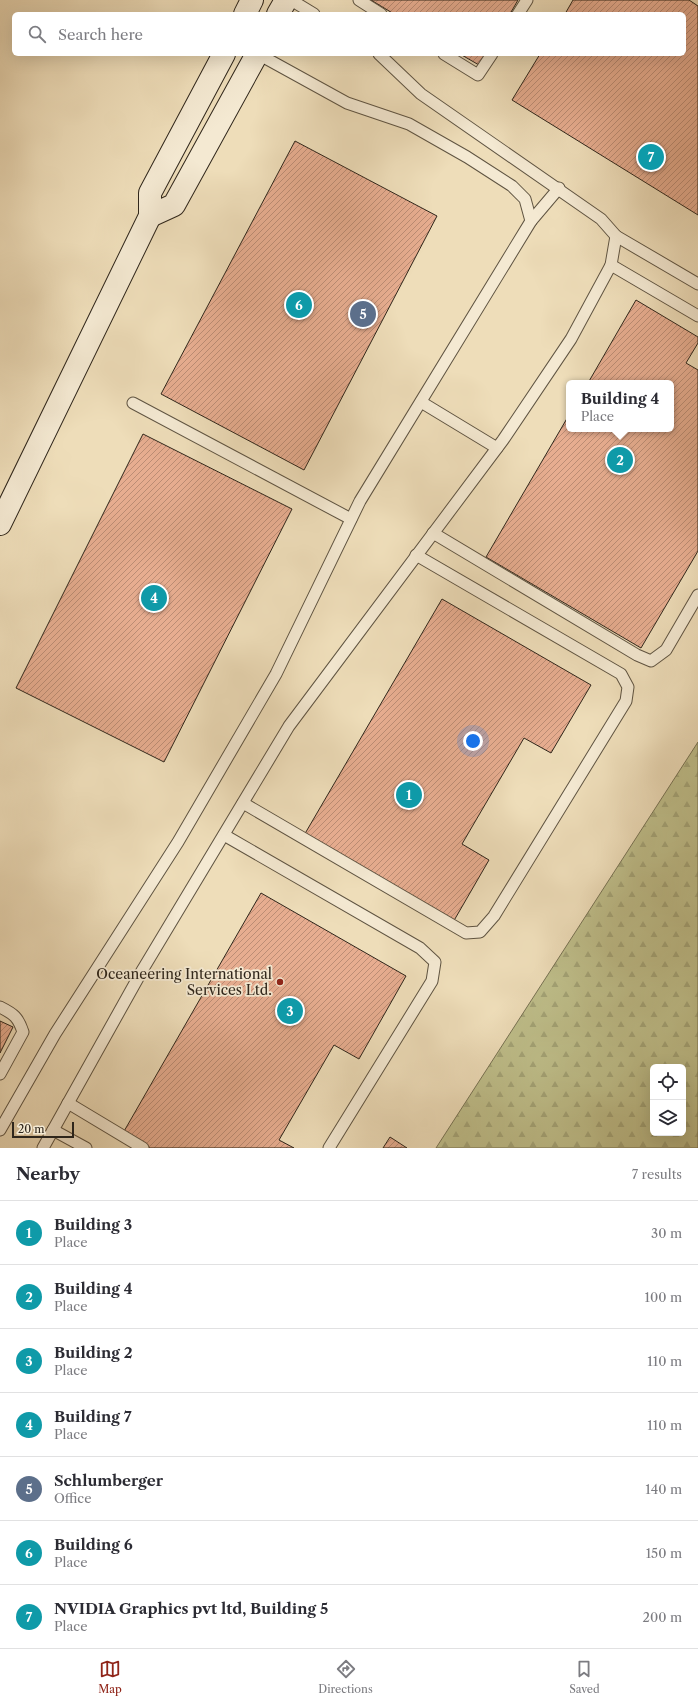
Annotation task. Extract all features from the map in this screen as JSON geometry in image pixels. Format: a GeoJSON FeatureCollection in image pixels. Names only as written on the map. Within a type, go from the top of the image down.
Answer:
{"type":"FeatureCollection","features":[{"type":"Feature","properties":{"kind":"street"},"geometry":{"type":"LineString","coordinates":[[246,12],[252,0]]}},
{"type":"Feature","properties":{"kind":"street"},"geometry":{"type":"LineString","coordinates":[[279,12],[286,0]]}},
{"type":"Feature","properties":{"kind":"street"},"geometry":{"type":"LineString","coordinates":[[0,524],[150,216],[150,193],[223,56]]}},
{"type":"Feature","properties":{"kind":"street"},"geometry":{"type":"LineString","coordinates":[[150,216],[174,205],[257,56]]}},
{"type":"Feature","properties":{"kind":"street"},"geometry":{"type":"LineString","coordinates":[[210,80],[235,95]]}},
{"type":"Feature","properties":{"kind":"lane"},"geometry":{"type":"LineString","coordinates":[[291,0],[311,12]]}},
{"type":"Feature","properties":{"kind":"lane"},"geometry":{"type":"LineString","coordinates":[[359,0],[378,12]]}},
{"type":"Feature","properties":{"kind":"lane"},"geometry":{"type":"LineString","coordinates":[[519,12],[527,0]]}},
{"type":"Feature","properties":{"kind":"lane"},"geometry":{"type":"LineString","coordinates":[[262,56],[347,103],[409,124],[467,157],[512,186],[525,199],[531,221]]}},
{"type":"Feature","properties":{"kind":"lane"},"geometry":{"type":"LineString","coordinates":[[381,56],[421,94],[559,188],[601,219],[616,236],[698,284]]}},
{"type":"Feature","properties":{"kind":"lane"},"geometry":{"type":"LineString","coordinates":[[447,56],[478,75],[491,56]]}},
{"type":"Feature","properties":{"kind":"lane"},"geometry":{"type":"LineString","coordinates":[[0,1130],[55,1034],[178,842],[276,674],[360,500],[531,221],[559,188]]}},
{"type":"Feature","properties":{"kind":"lane"},"geometry":{"type":"LineString","coordinates":[[43,1148],[143,969],[289,726],[496,448],[571,339],[611,265],[616,236]]}},
{"type":"Feature","properties":{"kind":"lane"},"geometry":{"type":"LineString","coordinates":[[611,265],[698,316]]}},
{"type":"Feature","properties":{"kind":"lane"},"geometry":{"type":"LineString","coordinates":[[421,402],[496,448]]}},
{"type":"Feature","properties":{"kind":"lane"},"geometry":{"type":"LineString","coordinates":[[133,403],[351,519]]}},
{"type":"Feature","properties":{"kind":"lane"},"geometry":{"type":"LineString","coordinates":[[433,533],[636,655],[651,661],[666,650],[698,595]]}},
{"type":"Feature","properties":{"kind":"lane"},"geometry":{"type":"LineString","coordinates":[[242,803],[466,933],[480,932],[494,916],[626,701],[628,687],[621,674],[416,555]]}},
{"type":"Feature","properties":{"kind":"lane"},"geometry":{"type":"LineString","coordinates":[[224,835],[420,948],[435,962],[432,981],[329,1148]]}},
{"type":"Feature","properties":{"kind":"lane"},"geometry":{"type":"LineString","coordinates":[[0,1008],[12,1013],[20,1020],[23,1032],[0,1074]]}},
{"type":"Feature","properties":{"kind":"lane"},"geometry":{"type":"LineString","coordinates":[[68,1103],[143,1148]]}},
{"type":"Feature","properties":{"kind":"lane"},"geometry":{"type":"LineString","coordinates":[[54,1130],[86,1148]]}},
{"type":"Feature","properties":{"kind":"green space"},"geometry":{"type":"Polygon","coordinates":[[[698,742],[698,1148],[436,1148],[698,742]]]}},
{"type":"Feature","properties":{"kind":"building"},"geometry":{"type":"Polygon","coordinates":[[[371,0],[518,0],[511,12],[391,12],[371,0]]]}},
{"type":"Feature","properties":{"kind":"building"},"geometry":{"type":"Polygon","coordinates":[[[573,0],[689,0],[698,6],[698,215],[512,100],[539,56],[686,56],[686,12],[566,12],[573,0]]]}},
{"type":"Feature","properties":{"kind":"building"},"geometry":{"type":"Polygon","coordinates":[[[463,56],[485,56],[479,65],[463,56]]]}},
{"type":"Feature","properties":{"kind":"building"},"geometry":{"type":"Polygon","coordinates":[[[295,141],[437,216],[304,470],[161,394],[295,141]]]}},
{"type":"Feature","properties":{"kind":"building"},"geometry":{"type":"Polygon","coordinates":[[[636,300],[698,337],[698,343],[686,363],[698,370],[698,551],[641,648],[486,557],[566,420],[566,432],[674,432],[674,380],[590,380],[636,300]]]}},
{"type":"Feature","properties":{"kind":"building"},"geometry":{"type":"Polygon","coordinates":[[[143,434],[292,509],[164,762],[16,688],[143,434]]]}},
{"type":"Feature","properties":{"kind":"building"},"geometry":{"type":"Polygon","coordinates":[[[442,599],[591,685],[551,753],[524,738],[462,844],[489,860],[452,924],[303,837],[442,599]]]}},
{"type":"Feature","properties":{"kind":"building"},"geometry":{"type":"Polygon","coordinates":[[[261,893],[406,976],[359,1059],[334,1045],[279,1140],[294,1148],[150,1148],[123,1133],[261,893]]]}},
{"type":"Feature","properties":{"kind":"building"},"geometry":{"type":"Polygon","coordinates":[[[0,1021],[13,1027],[0,1053],[0,1021]]]}},
{"type":"Feature","properties":{"kind":"building"},"geometry":{"type":"Polygon","coordinates":[[[390,1137],[407,1148],[383,1148],[390,1137]]]}},
{"type":"Feature","properties":{"kind":"place","name":"NVIDIA Graphics pvt ltd, Building 5"},"geometry":{"type":"Point","coordinates":[651,157]}},
{"type":"Feature","properties":{"kind":"place","name":"Building 6"},"geometry":{"type":"Point","coordinates":[299,305]}},
{"type":"Feature","properties":{"kind":"place","name":"Schlumberger"},"geometry":{"type":"Point","coordinates":[363,314]}},
{"type":"Feature","properties":{"kind":"place","name":"Building 4"},"geometry":{"type":"Point","coordinates":[620,460]}},
{"type":"Feature","properties":{"kind":"place","name":"Building 7"},"geometry":{"type":"Point","coordinates":[154,598]}},
{"type":"Feature","properties":{"kind":"place","name":"Building 3"},"geometry":{"type":"Point","coordinates":[409,795]}},
{"type":"Feature","properties":{"kind":"place","name":"Oceaneering International Services Ltd."},"geometry":{"type":"Point","coordinates":[280,982]}},
{"type":"Feature","properties":{"kind":"place","name":"Building 2"},"geometry":{"type":"Point","coordinates":[290,1011]}}]}
